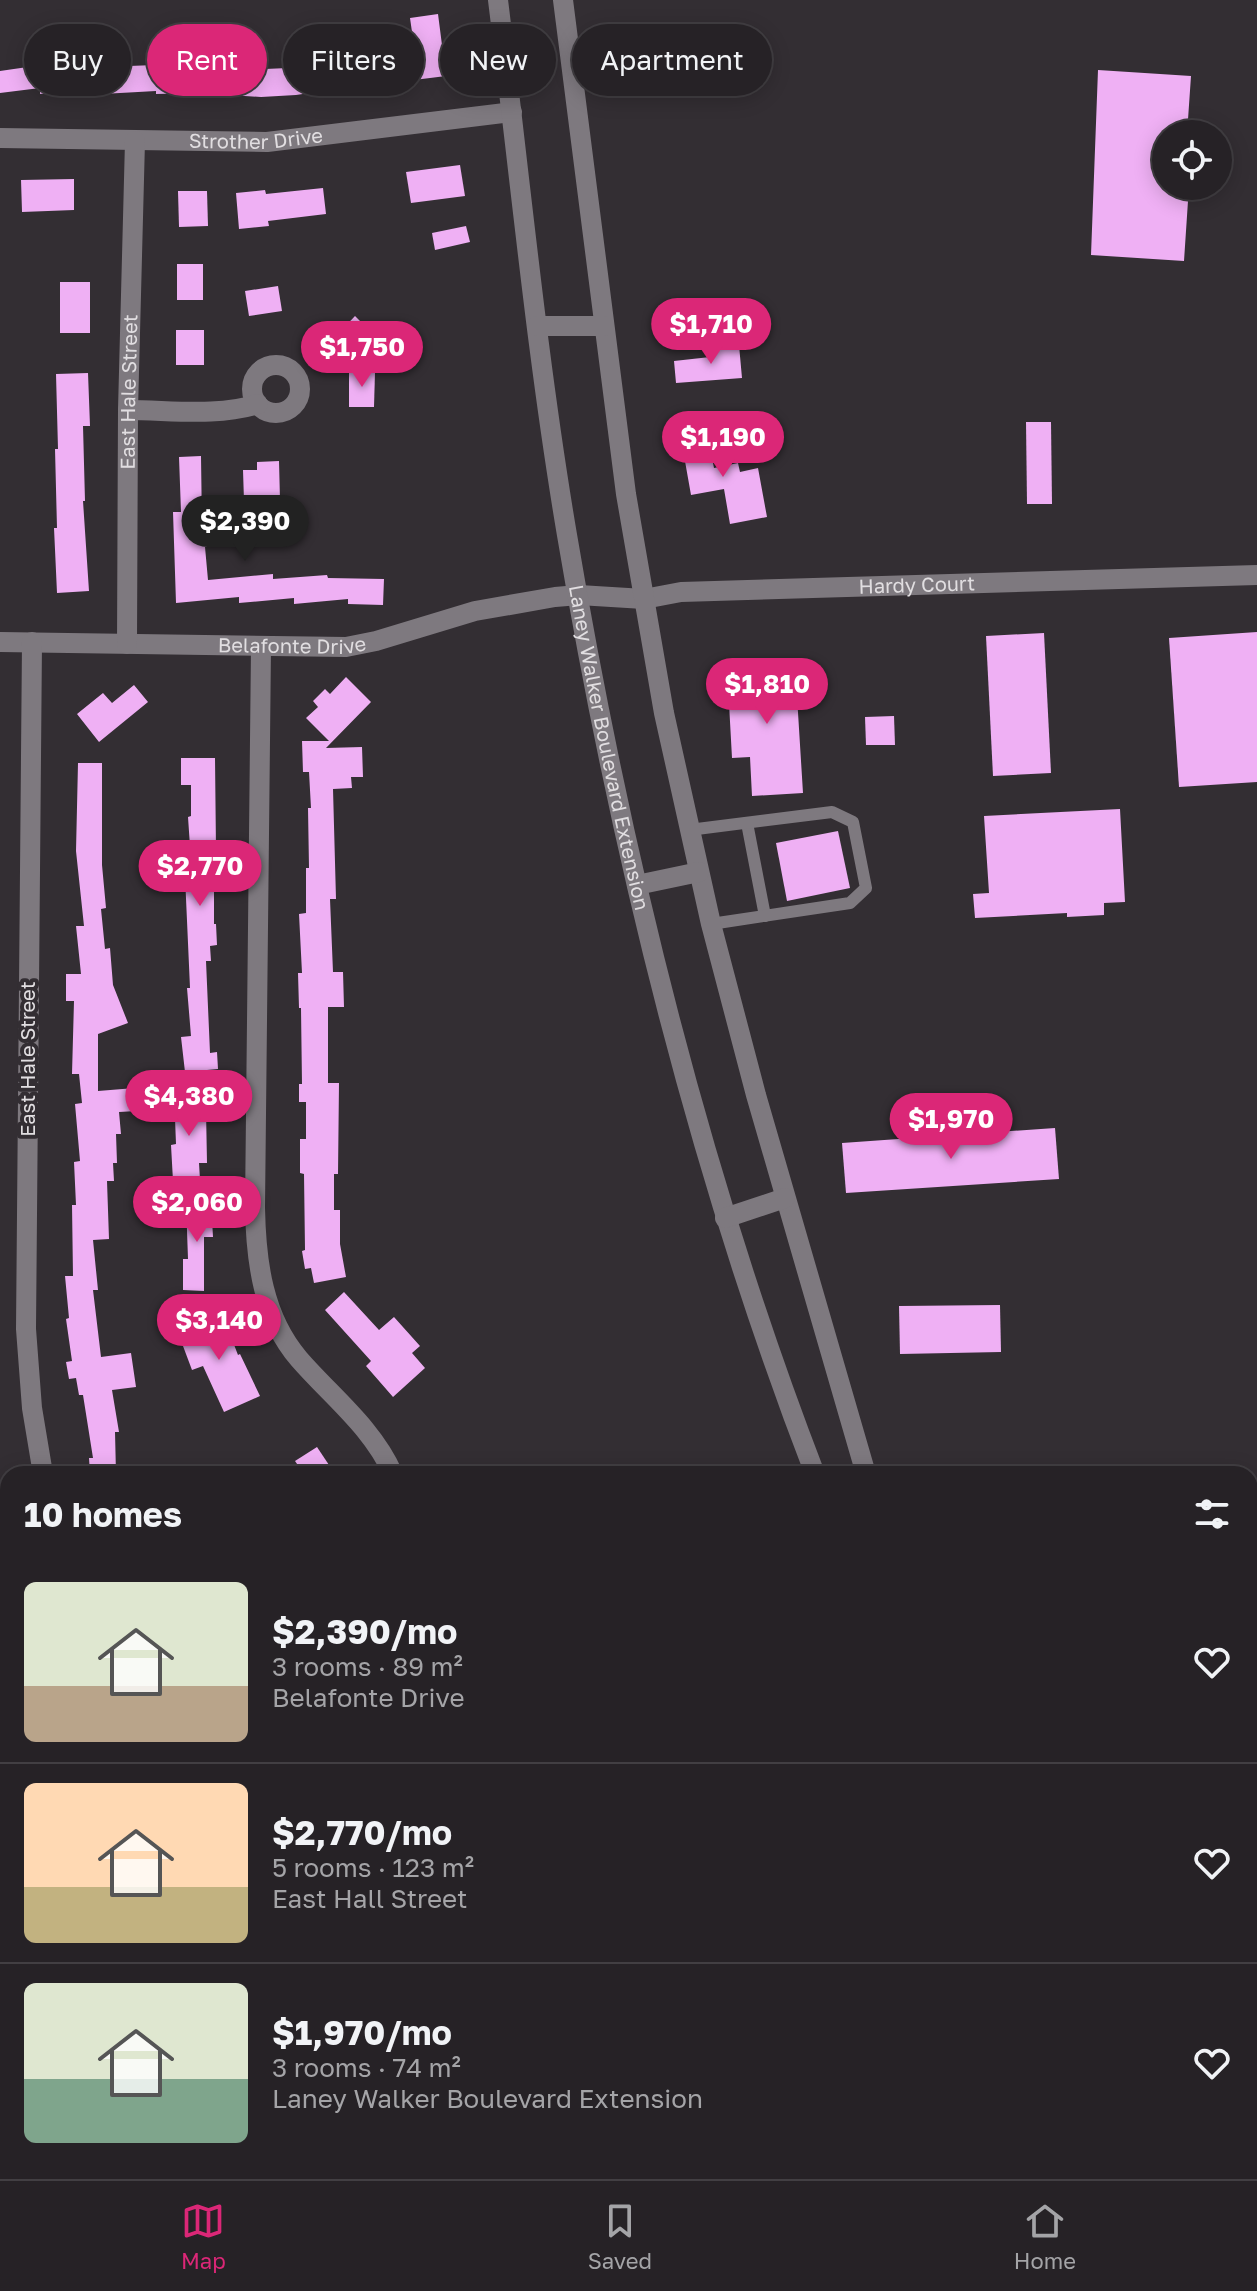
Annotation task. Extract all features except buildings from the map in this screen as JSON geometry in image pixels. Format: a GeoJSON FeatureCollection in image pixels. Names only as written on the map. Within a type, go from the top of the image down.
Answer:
{"type":"FeatureCollection","features":[{"type":"Feature","properties":{"kind":"street","name":"Laney Walker Boulevard Extension"},"geometry":{"type":"LineString","coordinates":[[498,0],[537,326],[579,595],[609,758],[675,1041],[725,1218],[760,1325],[812,1466]]}},
{"type":"Feature","properties":{"kind":"street"},"geometry":{"type":"LineString","coordinates":[[563,0],[626,494],[661,699],[711,924],[785,1198],[864,1466]]}},
{"type":"Feature","properties":{"kind":"street","name":"Strother Drive"},"geometry":{"type":"LineString","coordinates":[[0,138],[276,141],[512,112]]}},
{"type":"Feature","properties":{"kind":"street","name":"East Hale Street"},"geometry":{"type":"LineString","coordinates":[[127,644],[128,410],[135,141]]}},
{"type":"Feature","properties":{"kind":"street"},"geometry":{"type":"LineString","coordinates":[[537,326],[604,326]]}},
{"type":"Feature","properties":{"kind":"street"},"geometry":{"type":"LineString","coordinates":[[128,410],[209,411],[258,404]]}},
{"type":"Feature","properties":{"kind":"street","name":"Hardy Court"},"geometry":{"type":"LineString","coordinates":[[579,595],[644,599],[681,592],[1257,575]]}},
{"type":"Feature","properties":{"kind":"street","name":"Belafonte Drive"},"geometry":{"type":"LineString","coordinates":[[0,642],[346,647],[475,611],[579,595]]}},
{"type":"Feature","properties":{"kind":"street","name":"East Hale Street"},"geometry":{"type":"LineString","coordinates":[[32,642],[26,1329],[29,1383],[42,1466]]}},
{"type":"Feature","properties":{"kind":"street"},"geometry":{"type":"LineString","coordinates":[[261,647],[255,1208],[258,1269],[271,1314],[284,1337],[298,1358],[378,1444],[389,1466]]}},
{"type":"Feature","properties":{"kind":"street"},"geometry":{"type":"LineString","coordinates":[[637,885],[699,872]]}},
{"type":"Feature","properties":{"kind":"street"},"geometry":{"type":"LineString","coordinates":[[725,1218],[785,1198]]}},
{"type":"Feature","properties":{"kind":"lane"},"geometry":{"type":"LineString","coordinates":[[689,830],[832,812],[853,822],[866,888],[850,903],[711,924]]}},
{"type":"Feature","properties":{"kind":"lane"},"geometry":{"type":"LineString","coordinates":[[747,823],[765,916]]}}]}
